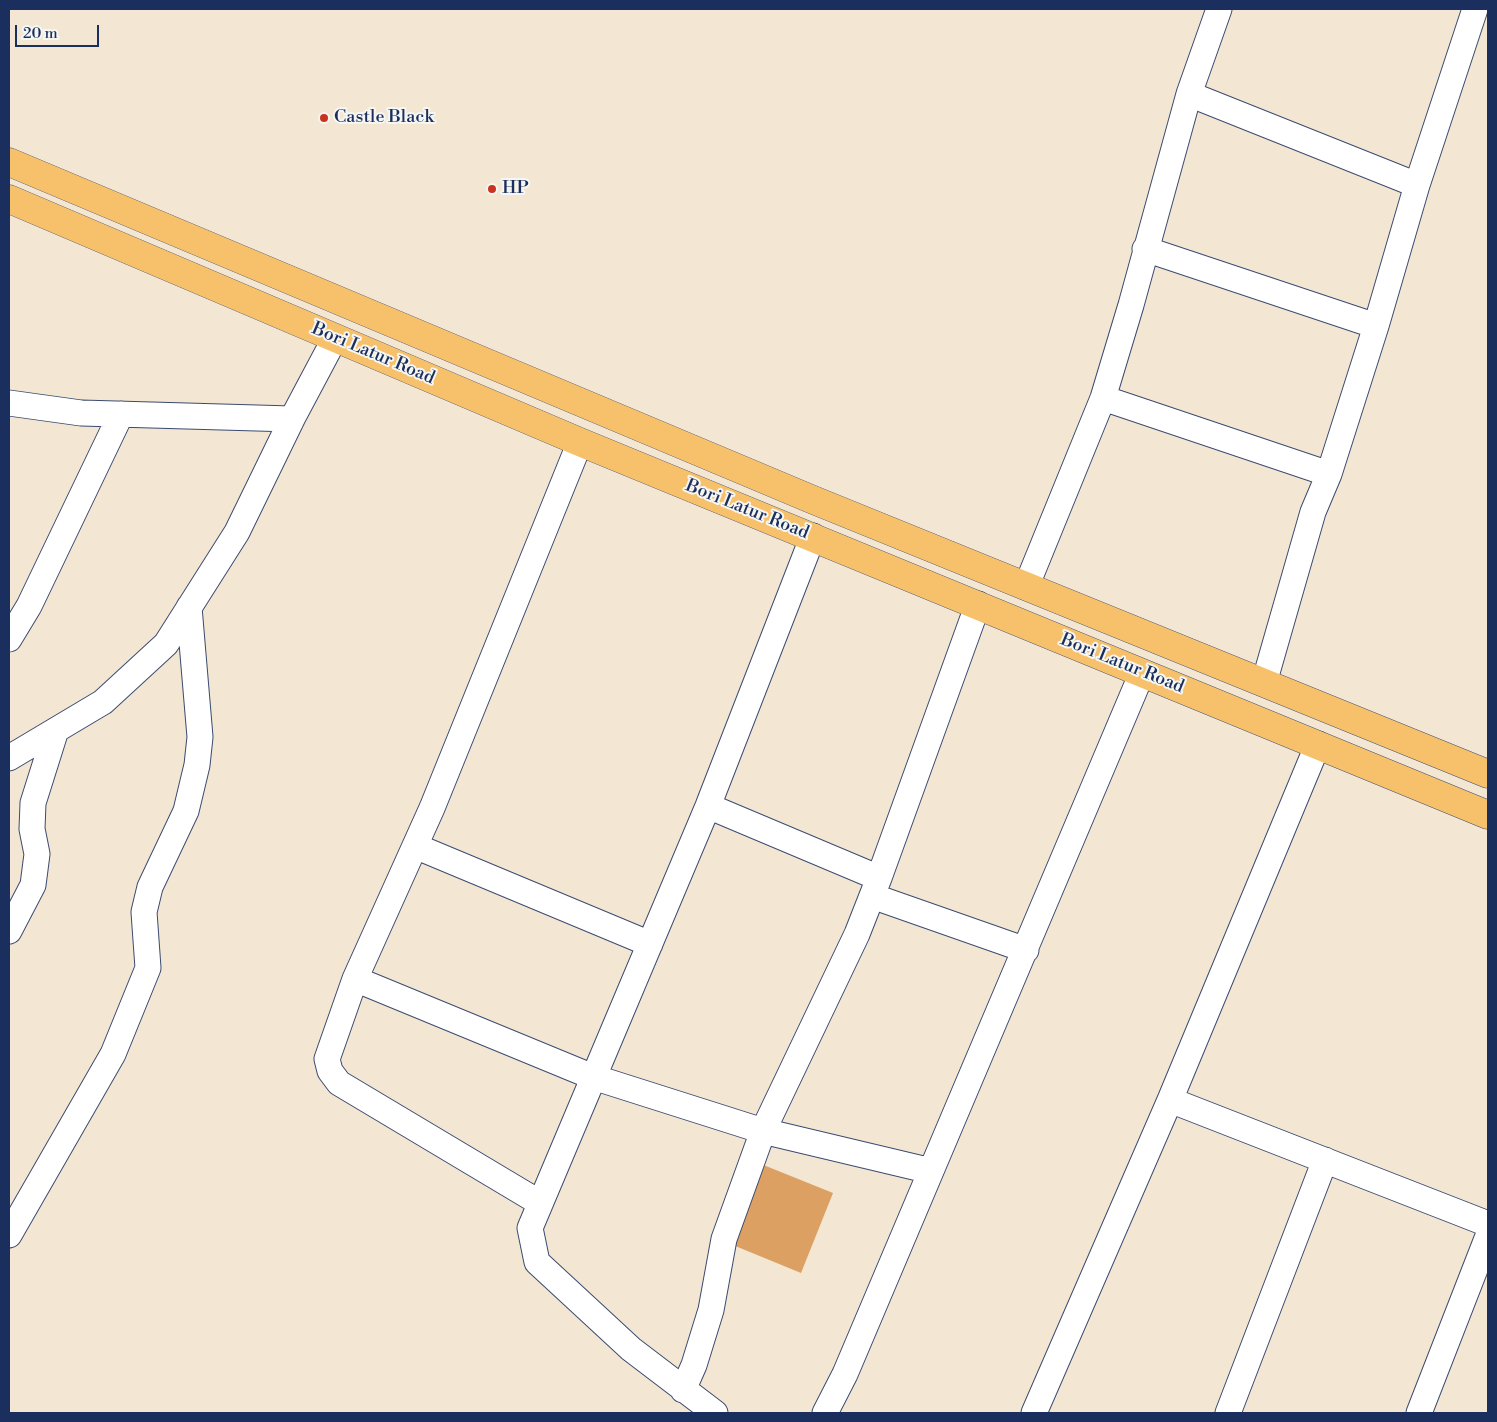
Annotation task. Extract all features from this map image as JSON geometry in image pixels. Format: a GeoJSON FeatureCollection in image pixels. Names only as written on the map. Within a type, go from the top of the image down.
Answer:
{"type":"FeatureCollection","features":[{"type":"Feature","properties":{"kind":"main road","name":"Bori Latur Road"},"geometry":{"type":"LineString","coordinates":[[9,162],[811,499],[1488,774]]}},
{"type":"Feature","properties":{"kind":"main road","name":"Bori Latur Road"},"geometry":{"type":"LineString","coordinates":[[9,199],[580,442],[813,536],[1488,815]]}},
{"type":"Feature","properties":{"kind":"street"},"geometry":{"type":"LineString","coordinates":[[1026,587],[1103,398],[1189,94],[1219,9]]}},
{"type":"Feature","properties":{"kind":"street"},"geometry":{"type":"LineString","coordinates":[[1264,683],[1313,512],[1328,474],[1376,326],[1417,185],[1475,9]]}},
{"type":"Feature","properties":{"kind":"street"},"geometry":{"type":"LineString","coordinates":[[1189,94],[1417,185]]}},
{"type":"Feature","properties":{"kind":"street"},"geometry":{"type":"LineString","coordinates":[[1145,249],[1376,326]]}},
{"type":"Feature","properties":{"kind":"street"},"geometry":{"type":"LineString","coordinates":[[9,758],[103,702],[166,644],[237,532],[292,419],[335,338]]}},
{"type":"Feature","properties":{"kind":"street"},"geometry":{"type":"LineString","coordinates":[[1103,398],[1328,474]]}},
{"type":"Feature","properties":{"kind":"street"},"geometry":{"type":"LineString","coordinates":[[9,403],[82,413],[292,419]]}},
{"type":"Feature","properties":{"kind":"street"},"geometry":{"type":"LineString","coordinates":[[9,639],[29,606],[121,414]]}},
{"type":"Feature","properties":{"kind":"street"},"geometry":{"type":"LineString","coordinates":[[540,1203],[339,1084],[330,1072],[328,1059],[355,979],[432,808],[580,442]]}},
{"type":"Feature","properties":{"kind":"street"},"geometry":{"type":"LineString","coordinates":[[715,1413],[631,1349],[537,1262],[530,1228],[708,806],[813,536]]}},
{"type":"Feature","properties":{"kind":"street"},"geometry":{"type":"LineString","coordinates":[[683,1390],[694,1365],[711,1310],[724,1239],[762,1131],[857,934],[876,887],[978,604]]}},
{"type":"Feature","properties":{"kind":"street"},"geometry":{"type":"LineString","coordinates":[[9,1235],[113,1054],[148,968],[144,912],[150,887],[186,810],[197,765],[200,737],[190,607]]}},
{"type":"Feature","properties":{"kind":"street"},"geometry":{"type":"LineString","coordinates":[[825,1413],[844,1374],[1026,950],[1142,673]]}},
{"type":"Feature","properties":{"kind":"street"},"geometry":{"type":"LineString","coordinates":[[9,931],[33,885],[37,854],[32,829],[33,803],[56,730]]}},
{"type":"Feature","properties":{"kind":"street"},"geometry":{"type":"LineString","coordinates":[[1034,1413],[1170,1100],[1318,744]]}},
{"type":"Feature","properties":{"kind":"street"},"geometry":{"type":"LineString","coordinates":[[708,806],[876,887],[1026,950]]}},
{"type":"Feature","properties":{"kind":"street"},"geometry":{"type":"LineString","coordinates":[[415,846],[650,944]]}},
{"type":"Feature","properties":{"kind":"street"},"geometry":{"type":"LineString","coordinates":[[355,979],[592,1078],[762,1131],[931,1171]]}},
{"type":"Feature","properties":{"kind":"street"},"geometry":{"type":"LineString","coordinates":[[1170,1100],[1488,1224]]}},
{"type":"Feature","properties":{"kind":"street"},"geometry":{"type":"LineString","coordinates":[[1228,1413],[1325,1160]]}},
{"type":"Feature","properties":{"kind":"street"},"geometry":{"type":"LineString","coordinates":[[1419,1413],[1488,1236]]}},
{"type":"Feature","properties":{"kind":"building"},"geometry":{"type":"Polygon","coordinates":[[[761,1164],[833,1193],[801,1273],[728,1243],[761,1164]]]}},
{"type":"Feature","properties":{"kind":"place","name":"Castle Black"},"geometry":{"type":"Point","coordinates":[324,118]}},
{"type":"Feature","properties":{"kind":"place","name":"HP"},"geometry":{"type":"Point","coordinates":[492,189]}}]}
